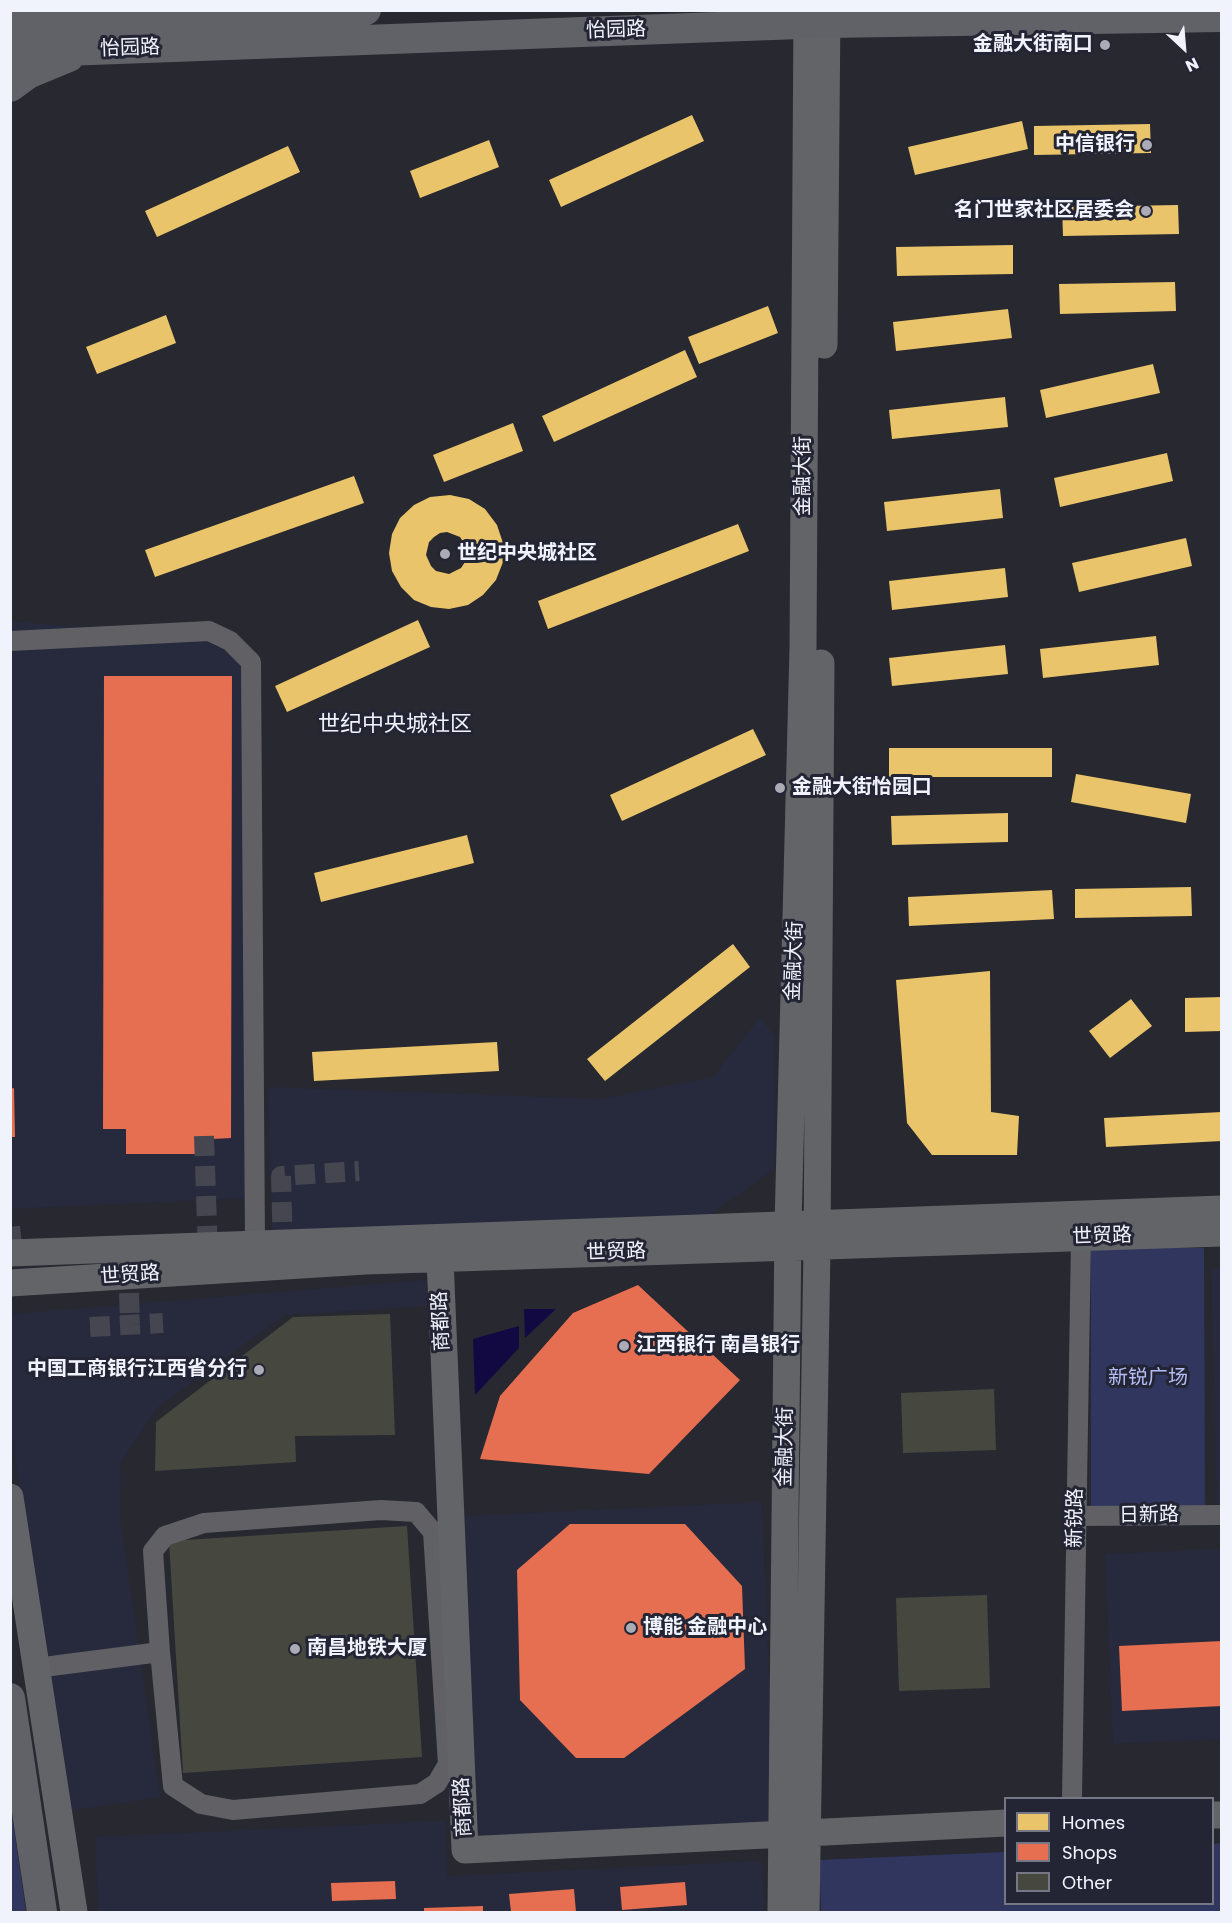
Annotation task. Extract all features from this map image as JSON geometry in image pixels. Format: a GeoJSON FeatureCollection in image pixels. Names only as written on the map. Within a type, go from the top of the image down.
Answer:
{"type":"FeatureCollection","features":[{"type":"Feature","properties":{"kind":"main road"},"geometry":{"type":"LineString","coordinates":[[61,10],[94,20]]}},
{"type":"Feature","properties":{"kind":"main road","name":"怡园路"},"geometry":{"type":"LineString","coordinates":[[10,27],[198,13],[366,10]]}},
{"type":"Feature","properties":{"kind":"main road","name":"怡园路"},"geometry":{"type":"LineString","coordinates":[[10,53],[817,17],[1221,17]]}},
{"type":"Feature","properties":{"kind":"main road"},"geometry":{"type":"LineString","coordinates":[[10,87],[28,74],[59,59],[92,50]]}},
{"type":"Feature","properties":{"kind":"main road"},"geometry":{"type":"LineString","coordinates":[[10,1698],[42,1912]]}},
{"type":"Feature","properties":{"kind":"street","name":"金融大街"},"geometry":{"type":"LineString","coordinates":[[781,1912],[795,1834],[817,1235],[817,17]]}},
{"type":"Feature","properties":{"kind":"street","name":"金融大街"},"geometry":{"type":"LineString","coordinates":[[806,1912],[795,1834],[788,1236],[817,17]]}},
{"type":"Feature","properties":{"kind":"street"},"geometry":{"type":"LineString","coordinates":[[10,641],[209,631],[230,642],[250,662],[255,1244]]}},
{"type":"Feature","properties":{"kind":"street","name":"世贸路"},"geometry":{"type":"LineString","coordinates":[[10,1252],[255,1244],[817,1235],[1221,1209]]}},
{"type":"Feature","properties":{"kind":"street","name":"世贸路"},"geometry":{"type":"LineString","coordinates":[[817,1235],[1081,1238],[1221,1233]]}},
{"type":"Feature","properties":{"kind":"street","name":"世贸路"},"geometry":{"type":"LineString","coordinates":[[10,1283],[366,1261],[440,1259],[788,1236]]}},
{"type":"Feature","properties":{"kind":"street","name":"新锐路"},"geometry":{"type":"LineString","coordinates":[[1072,1797],[1081,1238]]}},
{"type":"Feature","properties":{"kind":"street","name":"商都路"},"geometry":{"type":"LineString","coordinates":[[440,1259],[465,1850],[1004,1823]]}},
{"type":"Feature","properties":{"kind":"street"},"geometry":{"type":"LineString","coordinates":[[10,1497],[74,1912]]}},
{"type":"Feature","properties":{"kind":"street"},"geometry":{"type":"LineString","coordinates":[[381,1510],[416,1512],[434,1532],[448,1764],[436,1783],[420,1794],[232,1810],[201,1804],[173,1786],[160,1652],[153,1551],[165,1536],[204,1523],[381,1510]]}},
{"type":"Feature","properties":{"kind":"street","name":"日新路"},"geometry":{"type":"LineString","coordinates":[[1077,1516],[1221,1515]]}},
{"type":"Feature","properties":{"kind":"street"},"geometry":{"type":"LineString","coordinates":[[36,1668],[160,1652]]}},
{"type":"Feature","properties":{"kind":"shaded area"},"geometry":{"type":"Polygon","coordinates":[[[10,621],[206,638],[246,666],[245,1198],[11,1209],[10,621]]]}},
{"type":"Feature","properties":{"kind":"shaded area"},"geometry":{"type":"Polygon","coordinates":[[[760,1017],[775,1036],[774,1169],[711,1214],[272,1233],[268,1087],[602,1099],[713,1077],[760,1017]]]}},
{"type":"Feature","properties":{"kind":"shaded area"},"geometry":{"type":"Polygon","coordinates":[[[1222,1268],[1221,1506],[1217,1506],[1211,1269],[1222,1268]]]}},
{"type":"Feature","properties":{"kind":"shaded area"},"geometry":{"type":"Polygon","coordinates":[[[426,1280],[428,1306],[285,1315],[158,1407],[120,1464],[121,1524],[160,1797],[64,1812],[11,1429],[10,1314],[426,1280]]]}},
{"type":"Feature","properties":{"kind":"shaded area"},"geometry":{"type":"Polygon","coordinates":[[[524,1309],[556,1309],[525,1338],[524,1309]]]}},
{"type":"Feature","properties":{"kind":"shaded area"},"geometry":{"type":"Polygon","coordinates":[[[519,1326],[519,1348],[475,1395],[473,1339],[519,1326]]]}},
{"type":"Feature","properties":{"kind":"shaded area"},"geometry":{"type":"Polygon","coordinates":[[[762,1502],[775,1825],[478,1839],[465,1516],[762,1502]]]}},
{"type":"Feature","properties":{"kind":"shaded area"},"geometry":{"type":"Polygon","coordinates":[[[1221,1549],[1221,1739],[1113,1744],[1105,1554],[1221,1549]]]}},
{"type":"Feature","properties":{"kind":"shaded area"},"geometry":{"type":"Polygon","coordinates":[[[445,1821],[447,1876],[762,1861],[765,1912],[98,1912],[95,1837],[445,1821]]]}},
{"type":"Feature","properties":{"kind":"green space","name":"新锐广场"},"geometry":{"type":"Polygon","coordinates":[[[1091,1248],[1204,1248],[1205,1510],[1091,1511],[1091,1248]]]}},
{"type":"Feature","properties":{"kind":"green space"},"geometry":{"type":"Polygon","coordinates":[[[11,1808],[26,1912],[11,1912],[11,1808]]]}},
{"type":"Feature","properties":{"kind":"green space"},"geometry":{"type":"Polygon","coordinates":[[[1221,1843],[1221,1912],[821,1912],[819,1860],[1004,1852],[1004,1905],[1214,1905],[1214,1844],[1221,1843]]]}},
{"type":"Feature","properties":{"kind":"building: Homes"},"geometry":{"type":"Polygon","coordinates":[[[692,115],[704,141],[561,207],[549,180],[692,115]]]}},
{"type":"Feature","properties":{"kind":"building: Homes"},"geometry":{"type":"Polygon","coordinates":[[[1022,121],[1028,149],[915,175],[908,147],[1022,121]]]}},
{"type":"Feature","properties":{"kind":"building: Homes"},"geometry":{"type":"Polygon","coordinates":[[[1150,124],[1151,153],[1034,155],[1034,126],[1150,124]]]}},
{"type":"Feature","properties":{"kind":"building: Homes"},"geometry":{"type":"Polygon","coordinates":[[[489,140],[499,167],[420,198],[410,171],[489,140]]]}},
{"type":"Feature","properties":{"kind":"building: Homes"},"geometry":{"type":"Polygon","coordinates":[[[288,146],[300,172],[157,237],[145,211],[288,146]]]}},
{"type":"Feature","properties":{"kind":"building: Homes"},"geometry":{"type":"Polygon","coordinates":[[[1178,205],[1179,234],[1063,236],[1062,207],[1178,205]]]}},
{"type":"Feature","properties":{"kind":"building: Homes"},"geometry":{"type":"Polygon","coordinates":[[[1013,245],[1013,274],[897,276],[896,247],[1013,245]]]}},
{"type":"Feature","properties":{"kind":"building: Homes"},"geometry":{"type":"Polygon","coordinates":[[[1175,282],[1176,311],[1060,314],[1059,284],[1175,282]]]}},
{"type":"Feature","properties":{"kind":"building: Homes"},"geometry":{"type":"Polygon","coordinates":[[[768,306],[778,333],[699,364],[688,337],[768,306]]]}},
{"type":"Feature","properties":{"kind":"building: Homes"},"geometry":{"type":"Polygon","coordinates":[[[1008,309],[1012,338],[896,351],[893,322],[1008,309]]]}},
{"type":"Feature","properties":{"kind":"building: Homes"},"geometry":{"type":"Polygon","coordinates":[[[166,315],[176,343],[97,374],[86,347],[166,315]]]}},
{"type":"Feature","properties":{"kind":"building: Homes"},"geometry":{"type":"Polygon","coordinates":[[[685,350],[697,377],[554,442],[542,416],[685,350]]]}},
{"type":"Feature","properties":{"kind":"building: Homes"},"geometry":{"type":"Polygon","coordinates":[[[1153,364],[1160,393],[1046,418],[1040,390],[1153,364]]]}},
{"type":"Feature","properties":{"kind":"building: Homes"},"geometry":{"type":"Polygon","coordinates":[[[1005,397],[1008,427],[892,439],[889,410],[1005,397]]]}},
{"type":"Feature","properties":{"kind":"building: Homes"},"geometry":{"type":"Polygon","coordinates":[[[513,423],[523,451],[444,482],[433,455],[513,423]]]}},
{"type":"Feature","properties":{"kind":"building: Homes"},"geometry":{"type":"Polygon","coordinates":[[[1167,453],[1173,481],[1060,507],[1054,478],[1167,453]]]}},
{"type":"Feature","properties":{"kind":"building: Homes"},"geometry":{"type":"Polygon","coordinates":[[[354,476],[364,503],[155,577],[145,550],[354,476]]]}},
{"type":"Feature","properties":{"kind":"building: Homes"},"geometry":{"type":"Polygon","coordinates":[[[1000,489],[1003,518],[887,531],[884,502],[1000,489]]]}},
{"type":"Feature","properties":{"kind":"building: Homes"},"geometry":{"type":"Polygon","coordinates":[[[450,495],[469,499],[485,509],[497,525],[503,543],[503,562],[496,580],[483,595],[468,605],[449,609],[431,607],[414,600],[401,587],[392,571],[389,553],[392,534],[400,518],[414,505],[430,497],[450,495]],[[447,532],[440,533],[429,542],[426,555],[436,571],[449,574],[461,568],[465,562],[467,548],[460,537],[447,532]]]}},
{"type":"Feature","properties":{"kind":"building: Homes"},"geometry":{"type":"Polygon","coordinates":[[[738,524],[749,551],[548,629],[538,601],[738,524]]]}},
{"type":"Feature","properties":{"kind":"building: Homes"},"geometry":{"type":"Polygon","coordinates":[[[1186,538],[1192,566],[1079,592],[1072,563],[1186,538]]]}},
{"type":"Feature","properties":{"kind":"building: Homes"},"geometry":{"type":"Polygon","coordinates":[[[1005,568],[1008,597],[892,610],[889,581],[1005,568]]]}},
{"type":"Feature","properties":{"kind":"building: Homes"},"geometry":{"type":"Polygon","coordinates":[[[418,620],[430,647],[287,712],[275,686],[418,620]]]}},
{"type":"Feature","properties":{"kind":"building: Homes"},"geometry":{"type":"Polygon","coordinates":[[[1156,636],[1159,665],[1043,678],[1040,649],[1156,636]]]}},
{"type":"Feature","properties":{"kind":"building: Homes"},"geometry":{"type":"Polygon","coordinates":[[[1005,645],[1008,674],[892,686],[889,658],[1005,645]]]}},
{"type":"Feature","properties":{"kind":"building: Homes"},"geometry":{"type":"Polygon","coordinates":[[[753,729],[766,755],[622,821],[610,795],[753,729]]]}},
{"type":"Feature","properties":{"kind":"building: Homes"},"geometry":{"type":"Polygon","coordinates":[[[889,748],[1052,748],[1052,777],[889,777],[889,748]]]}},
{"type":"Feature","properties":{"kind":"building: Homes"},"geometry":{"type":"Polygon","coordinates":[[[1076,774],[1191,794],[1186,823],[1071,802],[1076,774]]]}},
{"type":"Feature","properties":{"kind":"building: Homes"},"geometry":{"type":"Polygon","coordinates":[[[1008,813],[1008,842],[892,845],[891,816],[1008,813]]]}},
{"type":"Feature","properties":{"kind":"building: Homes"},"geometry":{"type":"Polygon","coordinates":[[[467,835],[474,863],[321,902],[314,873],[467,835]]]}},
{"type":"Feature","properties":{"kind":"building: Homes"},"geometry":{"type":"Polygon","coordinates":[[[1191,887],[1192,916],[1075,918],[1075,889],[1191,887]]]}},
{"type":"Feature","properties":{"kind":"building: Homes"},"geometry":{"type":"Polygon","coordinates":[[[1052,890],[1054,919],[909,926],[908,897],[1052,890]]]}},
{"type":"Feature","properties":{"kind":"building: Homes"},"geometry":{"type":"Polygon","coordinates":[[[733,944],[750,967],[605,1081],[587,1059],[733,944]]]}},
{"type":"Feature","properties":{"kind":"building: Homes"},"geometry":{"type":"Polygon","coordinates":[[[990,971],[991,1112],[1019,1116],[1017,1155],[932,1155],[907,1123],[896,980],[990,971]]]}},
{"type":"Feature","properties":{"kind":"building: Homes"},"geometry":{"type":"Polygon","coordinates":[[[1222,997],[1222,1031],[1185,1032],[1185,998],[1222,997]]]}},
{"type":"Feature","properties":{"kind":"building: Homes"},"geometry":{"type":"Polygon","coordinates":[[[1131,999],[1152,1026],[1110,1058],[1089,1031],[1131,999]]]}},
{"type":"Feature","properties":{"kind":"building: Homes"},"geometry":{"type":"Polygon","coordinates":[[[497,1042],[499,1071],[314,1081],[312,1052],[497,1042]]]}},
{"type":"Feature","properties":{"kind":"building: Homes"},"geometry":{"type":"Polygon","coordinates":[[[1222,1112],[1222,1141],[1106,1147],[1104,1118],[1222,1112]]]}},
{"type":"Feature","properties":{"kind":"building: Shops"},"geometry":{"type":"Polygon","coordinates":[[[104,676],[232,676],[231,1138],[212,1139],[212,1154],[126,1154],[126,1129],[103,1129],[104,676]]]}},
{"type":"Feature","properties":{"kind":"building: Shops"},"geometry":{"type":"Polygon","coordinates":[[[14,1088],[15,1137],[10,1137],[10,1089],[14,1088]]]}},
{"type":"Feature","properties":{"kind":"building: Shops","name":"江西银行 南昌银行"},"geometry":{"type":"Polygon","coordinates":[[[638,1285],[740,1380],[649,1474],[480,1459],[500,1396],[573,1313],[638,1285]]]}},
{"type":"Feature","properties":{"kind":"building: Shops","name":"博能 金融中心"},"geometry":{"type":"Polygon","coordinates":[[[570,1524],[685,1524],[742,1586],[745,1669],[624,1758],[576,1758],[520,1700],[517,1570],[570,1524]]]}},
{"type":"Feature","properties":{"kind":"building: Shops"},"geometry":{"type":"Polygon","coordinates":[[[1222,1641],[1222,1706],[1122,1711],[1119,1646],[1222,1641]]]}},
{"type":"Feature","properties":{"kind":"building: Shops"},"geometry":{"type":"Polygon","coordinates":[[[395,1881],[396,1899],[332,1901],[331,1883],[395,1881]]]}},
{"type":"Feature","properties":{"kind":"building: Shops"},"geometry":{"type":"Polygon","coordinates":[[[685,1882],[687,1905],[622,1910],[620,1887],[685,1882]]]}},
{"type":"Feature","properties":{"kind":"building: Shops"},"geometry":{"type":"Polygon","coordinates":[[[574,1889],[576,1912],[511,1912],[509,1894],[574,1889]]]}},
{"type":"Feature","properties":{"kind":"building: Shops"},"geometry":{"type":"Polygon","coordinates":[[[483,1906],[483,1912],[424,1912],[424,1908],[483,1906]]]}},
{"type":"Feature","properties":{"kind":"building: Other"},"geometry":{"type":"Polygon","coordinates":[[[390,1314],[395,1435],[295,1436],[296,1462],[155,1471],[156,1422],[293,1317],[390,1314]]]}},
{"type":"Feature","properties":{"kind":"building: Other"},"geometry":{"type":"Polygon","coordinates":[[[994,1389],[996,1450],[903,1453],[901,1393],[994,1389]]]}},
{"type":"Feature","properties":{"kind":"building: Other","name":"南昌地铁大厦"},"geometry":{"type":"Polygon","coordinates":[[[407,1526],[422,1757],[183,1773],[169,1541],[407,1526]]]}},
{"type":"Feature","properties":{"kind":"building: Other"},"geometry":{"type":"Polygon","coordinates":[[[987,1595],[990,1688],[899,1691],[896,1598],[987,1595]]]}},
{"type":"Feature","properties":{"kind":"tunnel"},"geometry":{"type":"LineString","coordinates":[[204,1136],[208,1254]]}},
{"type":"Feature","properties":{"kind":"tunnel"},"geometry":{"type":"LineString","coordinates":[[283,1252],[281,1176],[359,1171]]}},
{"type":"Feature","properties":{"kind":"tunnel"},"geometry":{"type":"LineString","coordinates":[[10,1227],[14,1262]]}},
{"type":"Feature","properties":{"kind":"tunnel"},"geometry":{"type":"LineString","coordinates":[[128,1263],[130,1325]]}},
{"type":"Feature","properties":{"kind":"tunnel"},"geometry":{"type":"LineString","coordinates":[[90,1327],[163,1323]]}},
{"type":"Feature","properties":{"kind":"place","name":"金融大街南口"},"geometry":{"type":"Point","coordinates":[1105,45]}},
{"type":"Feature","properties":{"kind":"place","name":"中信银行"},"geometry":{"type":"Point","coordinates":[1147,145]}},
{"type":"Feature","properties":{"kind":"place","name":"名门世家社区居委会"},"geometry":{"type":"Point","coordinates":[1146,211]}},
{"type":"Feature","properties":{"kind":"place","name":"世纪中央城社区"},"geometry":{"type":"Point","coordinates":[445,554]}},
{"type":"Feature","properties":{"kind":"place","name":"金融大街怡园口"},"geometry":{"type":"Point","coordinates":[780,788]}},
{"type":"Feature","properties":{"kind":"place","name":"江西银行 南昌银行"},"geometry":{"type":"Point","coordinates":[624,1346]}},
{"type":"Feature","properties":{"kind":"place","name":"中国工商银行江西省分行"},"geometry":{"type":"Point","coordinates":[259,1370]}},
{"type":"Feature","properties":{"kind":"place","name":"博能 金融中心"},"geometry":{"type":"Point","coordinates":[631,1628]}},
{"type":"Feature","properties":{"kind":"place","name":"南昌地铁大厦"},"geometry":{"type":"Point","coordinates":[295,1649]}},
{"type":"Feature","properties":{"kind":"district","name":"世纪中央城社区"},"geometry":{"type":"Point","coordinates":[395,725]}}]}
